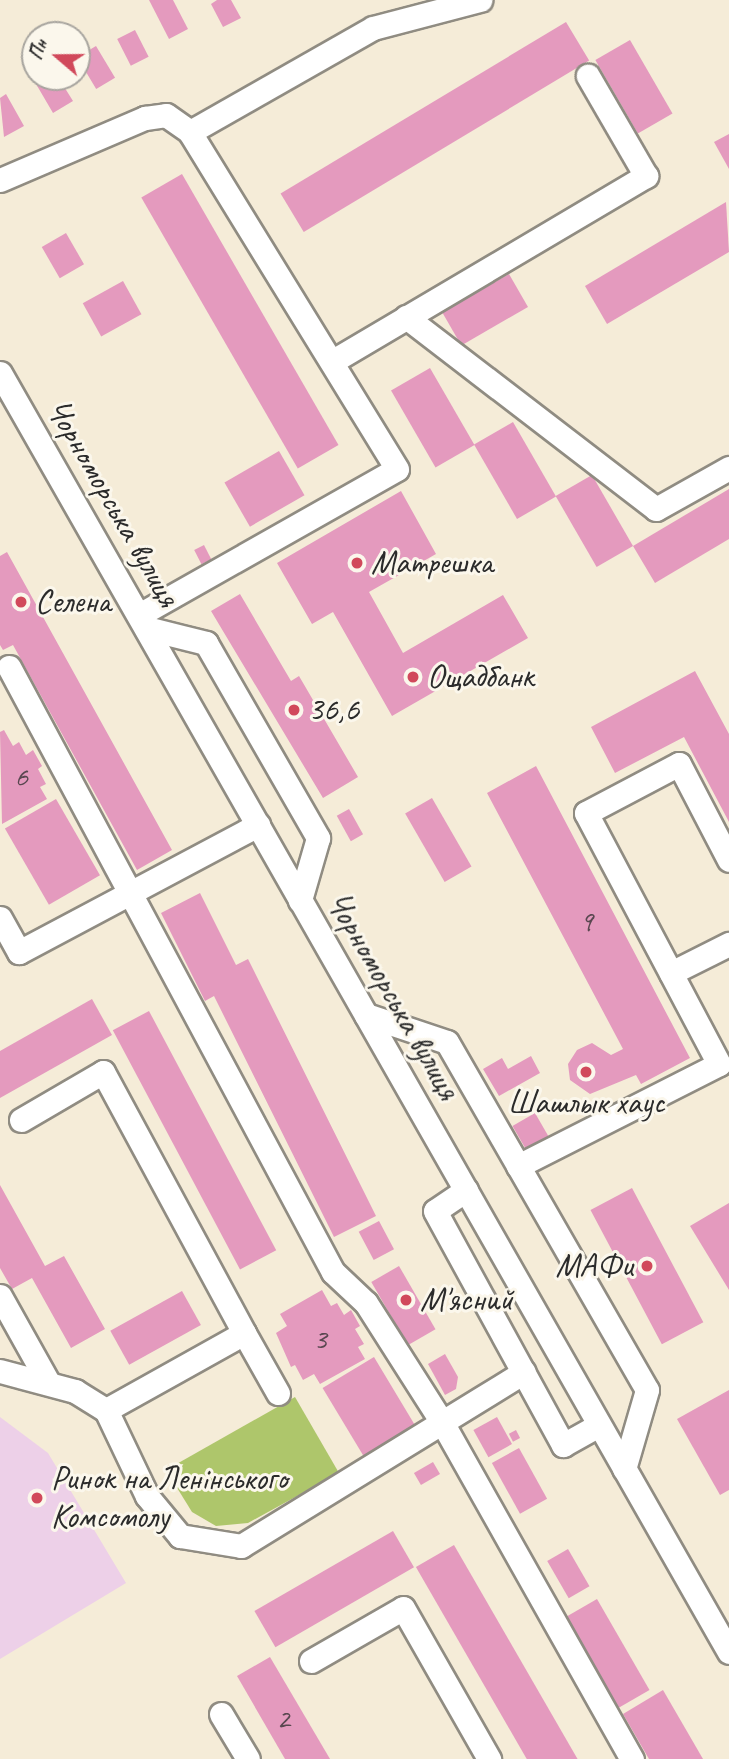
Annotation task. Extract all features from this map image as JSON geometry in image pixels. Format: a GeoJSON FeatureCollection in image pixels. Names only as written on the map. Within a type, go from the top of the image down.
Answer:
{"type":"FeatureCollection","features":[{"type":"Feature","properties":{"kind":"street"},"geometry":{"type":"LineString","coordinates":[[190,132],[373,27],[480,0]]}},
{"type":"Feature","properties":{"kind":"street"},"geometry":{"type":"LineString","coordinates":[[333,361],[646,176],[588,76]]}},
{"type":"Feature","properties":{"kind":"street"},"geometry":{"type":"LineString","coordinates":[[0,180],[145,118],[166,115],[190,132],[397,469],[143,622]]}},
{"type":"Feature","properties":{"kind":"street"},"geometry":{"type":"LineString","coordinates":[[406,317],[656,509],[729,468]]}},
{"type":"Feature","properties":{"kind":"street","name":"Чорноморська вулиця"},"geometry":{"type":"LineString","coordinates":[[0,373],[729,1652]]}},
{"type":"Feature","properties":{"kind":"street"},"geometry":{"type":"LineString","coordinates":[[143,622],[206,643],[318,838],[300,900]]}},
{"type":"Feature","properties":{"kind":"street"},"geometry":{"type":"LineString","coordinates":[[9,667],[333,1272],[366,1303],[443,1424],[632,1759]]}},
{"type":"Feature","properties":{"kind":"street"},"geometry":{"type":"LineString","coordinates":[[518,1166],[719,1064],[586,813],[679,764],[729,860]]}},
{"type":"Feature","properties":{"kind":"street"},"geometry":{"type":"LineString","coordinates":[[0,918],[19,952],[258,825]]}},
{"type":"Feature","properties":{"kind":"street"},"geometry":{"type":"LineString","coordinates":[[671,973],[729,944]]}},
{"type":"Feature","properties":{"kind":"street"},"geometry":{"type":"LineString","coordinates":[[366,1015],[447,1042],[647,1390],[624,1469]]}},
{"type":"Feature","properties":{"kind":"street"},"geometry":{"type":"LineString","coordinates":[[21,1120],[103,1072],[278,1393]]}},
{"type":"Feature","properties":{"kind":"street"},"geometry":{"type":"LineString","coordinates":[[466,1189],[435,1211],[563,1445],[599,1425]]}},
{"type":"Feature","properties":{"kind":"street"},"geometry":{"type":"LineString","coordinates":[[0,1296],[48,1382]]}},
{"type":"Feature","properties":{"kind":"street"},"geometry":{"type":"LineString","coordinates":[[106,1410],[244,1333]]}},
{"type":"Feature","properties":{"kind":"street"},"geometry":{"type":"LineString","coordinates":[[0,1371],[75,1391],[106,1410],[147,1496],[180,1536],[241,1546],[524,1372]]}},
{"type":"Feature","properties":{"kind":"street"},"geometry":{"type":"LineString","coordinates":[[311,1661],[402,1608],[489,1759]]}},
{"type":"Feature","properties":{"kind":"street"},"geometry":{"type":"LineString","coordinates":[[221,1714],[248,1759]]}},
{"type":"Feature","properties":{"kind":"shaded area","name":"Ринок на Ленінського Комсомолу"},"geometry":{"type":"Polygon","coordinates":[[[0,1417],[48,1453],[126,1583],[0,1659],[0,1417]]]}},
{"type":"Feature","properties":{"kind":"green space"},"geometry":{"type":"Polygon","coordinates":[[[295,1397],[339,1473],[248,1523],[216,1526],[192,1512],[166,1470],[295,1397]]]}},
{"type":"Feature","properties":{"kind":"building"},"geometry":{"type":"Polygon","coordinates":[[[149,0],[173,0],[188,29],[169,39],[149,0]]]}},
{"type":"Feature","properties":{"kind":"building"},"geometry":{"type":"Polygon","coordinates":[[[217,0],[231,0],[241,18],[223,27],[211,4],[217,0]]]}},
{"type":"Feature","properties":{"kind":"building"},"geometry":{"type":"Polygon","coordinates":[[[566,22],[589,61],[304,232],[281,194],[566,22]]]}},
{"type":"Feature","properties":{"kind":"building"},"geometry":{"type":"Polygon","coordinates":[[[135,30],[149,57],[131,66],[117,39],[135,30]]]}},
{"type":"Feature","properties":{"kind":"building"},"geometry":{"type":"Polygon","coordinates":[[[630,40],[672,114],[638,134],[595,60],[630,40]]]}},
{"type":"Feature","properties":{"kind":"building"},"geometry":{"type":"Polygon","coordinates":[[[96,46],[115,78],[96,89],[91,80],[91,49],[96,46]]]}},
{"type":"Feature","properties":{"kind":"building"},"geometry":{"type":"Polygon","coordinates":[[[40,91],[67,91],[73,101],[53,113],[40,91]]]}},
{"type":"Feature","properties":{"kind":"building"},"geometry":{"type":"Polygon","coordinates":[[[6,94],[24,126],[4,137],[0,98],[6,94]]]}},
{"type":"Feature","properties":{"kind":"building"},"geometry":{"type":"Polygon","coordinates":[[[729,134],[729,169],[714,142],[729,134]]]}},
{"type":"Feature","properties":{"kind":"building"},"geometry":{"type":"Polygon","coordinates":[[[182,174],[339,445],[298,469],[141,198],[182,174]]]}},
{"type":"Feature","properties":{"kind":"building"},"geometry":{"type":"Polygon","coordinates":[[[726,202],[729,252],[607,324],[585,286],[726,202]]]}},
{"type":"Feature","properties":{"kind":"building"},"geometry":{"type":"Polygon","coordinates":[[[66,233],[84,264],[60,278],[42,247],[66,233]]]}},
{"type":"Feature","properties":{"kind":"building"},"geometry":{"type":"Polygon","coordinates":[[[509,274],[528,307],[461,345],[442,312],[509,274]]]}},
{"type":"Feature","properties":{"kind":"building"},"geometry":{"type":"Polygon","coordinates":[[[123,281],[141,314],[101,337],[83,303],[123,281]]]}},
{"type":"Feature","properties":{"kind":"building"},"geometry":{"type":"Polygon","coordinates":[[[430,368],[474,445],[436,468],[391,390],[430,368]]]}},
{"type":"Feature","properties":{"kind":"building"},"geometry":{"type":"Polygon","coordinates":[[[513,422],[556,496],[517,519],[474,444],[513,422]]]}},
{"type":"Feature","properties":{"kind":"building"},"geometry":{"type":"Polygon","coordinates":[[[279,451],[304,495],[250,527],[224,482],[279,451]]]}},
{"type":"Feature","properties":{"kind":"building"},"geometry":{"type":"Polygon","coordinates":[[[592,475],[633,546],[597,567],[556,496],[592,475]]]}},
{"type":"Feature","properties":{"kind":"building"},"geometry":{"type":"Polygon","coordinates":[[[729,489],[729,539],[655,583],[633,546],[729,489]]]}},
{"type":"Feature","properties":{"kind":"building"},"geometry":{"type":"Polygon","coordinates":[[[401,491],[436,554],[369,592],[403,653],[503,595],[528,638],[392,716],[333,612],[312,624],[277,563],[401,491]]]}},
{"type":"Feature","properties":{"kind":"building"},"geometry":{"type":"Polygon","coordinates":[[[204,545],[211,559],[201,564],[194,550],[204,545]]]}},
{"type":"Feature","properties":{"kind":"building"},"geometry":{"type":"Polygon","coordinates":[[[7,552],[172,850],[137,870],[13,645],[3,650],[0,645],[0,556],[7,552]]]}},
{"type":"Feature","properties":{"kind":"building"},"geometry":{"type":"Polygon","coordinates":[[[240,594],[291,681],[299,676],[358,777],[323,798],[211,611],[240,594]]]}},
{"type":"Feature","properties":{"kind":"building"},"geometry":{"type":"Polygon","coordinates":[[[695,671],[729,734],[729,822],[684,737],[615,773],[591,727],[695,671]]]}},
{"type":"Feature","properties":{"kind":"building"},"geometry":{"type":"Polygon","coordinates":[[[4,730],[13,746],[19,742],[26,755],[33,750],[42,766],[38,769],[46,784],[40,787],[47,799],[2,824],[0,732],[4,730]]]}},
{"type":"Feature","properties":{"kind":"building"},"geometry":{"type":"Polygon","coordinates":[[[536,766],[690,1058],[641,1084],[636,1075],[590,1094],[570,1080],[568,1064],[577,1050],[592,1043],[611,1055],[623,1049],[487,793],[536,766]]]}},
{"type":"Feature","properties":{"kind":"building"},"geometry":{"type":"Polygon","coordinates":[[[432,798],[472,866],[445,882],[405,814],[432,798]]]}},
{"type":"Feature","properties":{"kind":"building"},"geometry":{"type":"Polygon","coordinates":[[[56,799],[100,875],[49,905],[5,828],[56,799]]]}},
{"type":"Feature","properties":{"kind":"building"},"geometry":{"type":"Polygon","coordinates":[[[349,809],[363,834],[351,841],[337,816],[349,809]]]}},
{"type":"Feature","properties":{"kind":"building"},"geometry":{"type":"Polygon","coordinates":[[[200,893],[236,965],[248,959],[376,1216],[334,1237],[214,996],[205,1001],[161,913],[200,893]]]}},
{"type":"Feature","properties":{"kind":"building"},"geometry":{"type":"Polygon","coordinates":[[[92,999],[112,1035],[0,1098],[0,1051],[92,999]]]}},
{"type":"Feature","properties":{"kind":"building"},"geometry":{"type":"Polygon","coordinates":[[[149,1011],[276,1250],[240,1270],[113,1030],[149,1011]]]}},
{"type":"Feature","properties":{"kind":"building"},"geometry":{"type":"Polygon","coordinates":[[[531,1056],[540,1073],[499,1096],[483,1069],[502,1058],[508,1069],[531,1056]]]}},
{"type":"Feature","properties":{"kind":"building"},"geometry":{"type":"Polygon","coordinates":[[[535,1113],[550,1139],[527,1152],[512,1126],[535,1113]]]}},
{"type":"Feature","properties":{"kind":"building"},"geometry":{"type":"Polygon","coordinates":[[[0,1185],[45,1266],[64,1256],[105,1329],[71,1348],[32,1278],[12,1289],[0,1268],[0,1185]]]}},
{"type":"Feature","properties":{"kind":"building","name":"МАФи"},"geometry":{"type":"Polygon","coordinates":[[[632,1188],[703,1322],[662,1344],[591,1210],[632,1188]]]}},
{"type":"Feature","properties":{"kind":"building"},"geometry":{"type":"Polygon","coordinates":[[[729,1203],[729,1290],[690,1226],[729,1203]]]}},
{"type":"Feature","properties":{"kind":"building"},"geometry":{"type":"Polygon","coordinates":[[[379,1221],[394,1249],[374,1260],[359,1232],[379,1221]]]}},
{"type":"Feature","properties":{"kind":"building"},"geometry":{"type":"Polygon","coordinates":[[[399,1266],[436,1329],[408,1345],[371,1282],[399,1266]]]}},
{"type":"Feature","properties":{"kind":"building"},"geometry":{"type":"Polygon","coordinates":[[[322,1290],[331,1306],[337,1303],[344,1315],[351,1310],[360,1326],[355,1329],[364,1344],[358,1347],[365,1359],[320,1384],[314,1374],[303,1380],[295,1365],[291,1367],[276,1333],[287,1326],[280,1314],[322,1290]]]}},
{"type":"Feature","properties":{"kind":"building"},"geometry":{"type":"Polygon","coordinates":[[[182,1291],[201,1325],[129,1365],[110,1331],[182,1291]]]}},
{"type":"Feature","properties":{"kind":"building"},"geometry":{"type":"Polygon","coordinates":[[[445,1354],[458,1377],[456,1389],[445,1395],[428,1364],[445,1354]]]}},
{"type":"Feature","properties":{"kind":"building"},"geometry":{"type":"Polygon","coordinates":[[[374,1357],[418,1431],[367,1462],[323,1388],[374,1357]]]}},
{"type":"Feature","properties":{"kind":"building"},"geometry":{"type":"Polygon","coordinates":[[[729,1390],[729,1490],[720,1495],[677,1419],[729,1390]]]}},
{"type":"Feature","properties":{"kind":"building"},"geometry":{"type":"Polygon","coordinates":[[[497,1417],[512,1444],[488,1457],[473,1430],[497,1417]]]}},
{"type":"Feature","properties":{"kind":"building"},"geometry":{"type":"Polygon","coordinates":[[[516,1430],[520,1438],[513,1442],[509,1434],[516,1430]]]}},
{"type":"Feature","properties":{"kind":"building"},"geometry":{"type":"Polygon","coordinates":[[[519,1448],[547,1499],[520,1514],[492,1463],[519,1448]]]}},
{"type":"Feature","properties":{"kind":"building"},"geometry":{"type":"Polygon","coordinates":[[[433,1462],[440,1474],[421,1485],[414,1473],[433,1462]]]}},
{"type":"Feature","properties":{"kind":"building"},"geometry":{"type":"Polygon","coordinates":[[[393,1531],[414,1567],[275,1647],[254,1611],[393,1531]]]}},
{"type":"Feature","properties":{"kind":"building"},"geometry":{"type":"Polygon","coordinates":[[[454,1545],[578,1759],[527,1759],[416,1567],[454,1545]]]}},
{"type":"Feature","properties":{"kind":"building"},"geometry":{"type":"Polygon","coordinates":[[[568,1549],[590,1586],[569,1598],[547,1561],[568,1549]]]}},
{"type":"Feature","properties":{"kind":"building"},"geometry":{"type":"Polygon","coordinates":[[[597,1599],[650,1690],[618,1708],[566,1617],[597,1599]]]}},
{"type":"Feature","properties":{"kind":"building"},"geometry":{"type":"Polygon","coordinates":[[[270,1657],[330,1759],[285,1759],[237,1676],[270,1657]]]}},
{"type":"Feature","properties":{"kind":"building"},"geometry":{"type":"Polygon","coordinates":[[[663,1690],[703,1759],[649,1759],[623,1714],[663,1690]]]}},
{"type":"Feature","properties":{"kind":"place","name":"Матрешка"},"geometry":{"type":"Point","coordinates":[357,563]}},
{"type":"Feature","properties":{"kind":"place","name":"Селена"},"geometry":{"type":"Point","coordinates":[21,602]}},
{"type":"Feature","properties":{"kind":"place","name":"Ощадбанк"},"geometry":{"type":"Point","coordinates":[413,677]}},
{"type":"Feature","properties":{"kind":"place","name":"36,6"},"geometry":{"type":"Point","coordinates":[294,710]}},
{"type":"Feature","properties":{"kind":"place","name":"Шашлык хаус"},"geometry":{"type":"Point","coordinates":[586,1072]}},
{"type":"Feature","properties":{"kind":"place","name":"МАФи"},"geometry":{"type":"Point","coordinates":[647,1266]}},
{"type":"Feature","properties":{"kind":"place","name":"М'ясний"},"geometry":{"type":"Point","coordinates":[406,1300]}},
{"type":"Feature","properties":{"kind":"place","name":"Ринок на Ленінського Комсомолу"},"geometry":{"type":"Point","coordinates":[37,1498]}}]}
